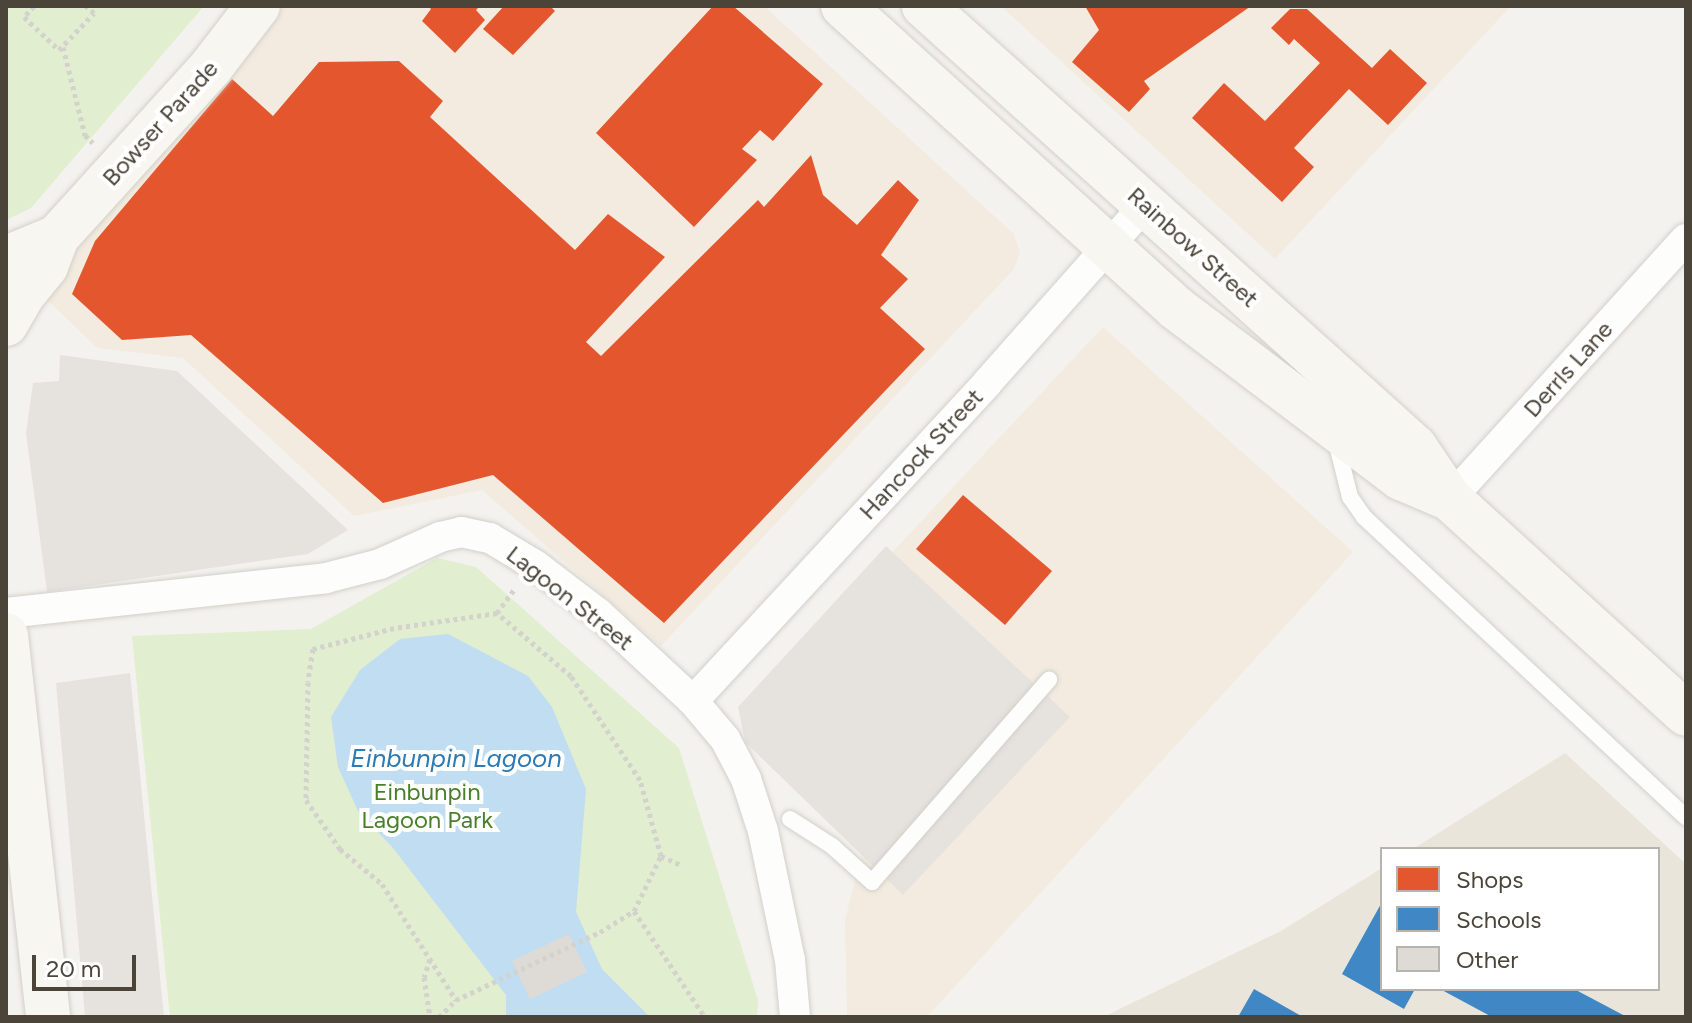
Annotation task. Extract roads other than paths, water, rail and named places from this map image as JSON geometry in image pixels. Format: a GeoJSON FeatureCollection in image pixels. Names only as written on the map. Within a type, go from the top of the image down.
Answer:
{"type":"FeatureCollection","features":[{"type":"Feature","properties":{"kind":"main road","name":"Bowser Parade"},"geometry":{"type":"LineString","coordinates":[[57,237],[211,67],[258,6]]}},
{"type":"Feature","properties":{"kind":"main road","name":"Rainbow Street"},"geometry":{"type":"LineString","coordinates":[[843,6],[1176,308],[1401,478],[1450,499]]}},
{"type":"Feature","properties":{"kind":"main road","name":"Rainbow Street"},"geometry":{"type":"LineString","coordinates":[[924,6],[1415,447],[1450,499],[1686,714]]}},
{"type":"Feature","properties":{"kind":"main road"},"geometry":{"type":"LineString","coordinates":[[6,258],[57,237]]}},
{"type":"Feature","properties":{"kind":"main road"},"geometry":{"type":"LineString","coordinates":[[6,324],[22,296],[46,266],[57,237]]}},
{"type":"Feature","properties":{"kind":"main road"},"geometry":{"type":"LineString","coordinates":[[6,635],[48,1017]]}},
{"type":"Feature","properties":{"kind":"street","name":"Hancock Street"},"geometry":{"type":"LineString","coordinates":[[693,701],[1145,205]]}},
{"type":"Feature","properties":{"kind":"street","name":"Derrls Lane"},"geometry":{"type":"LineString","coordinates":[[1450,499],[1686,239]]}},
{"type":"Feature","properties":{"kind":"street","name":"Lagoon Street"},"geometry":{"type":"LineString","coordinates":[[6,613],[326,578],[380,564],[440,537],[461,532],[490,538],[535,565],[598,613],[693,701],[725,739],[746,779],[763,831],[790,960],[795,1017]]}},
{"type":"Feature","properties":{"kind":"lane"},"geometry":{"type":"LineString","coordinates":[[1333,425],[1350,497],[1364,517],[1686,817]]}},
{"type":"Feature","properties":{"kind":"lane"},"geometry":{"type":"LineString","coordinates":[[790,819],[832,846],[872,882],[1049,680]]}},
{"type":"Feature","properties":{"kind":"water","name":"Einbunpin Lagoon"},"geometry":{"type":"Polygon","coordinates":[[[448,634],[528,676],[552,707],[586,789],[576,912],[602,969],[650,1017],[506,1017],[506,995],[393,848],[358,811],[338,767],[331,717],[360,670],[400,639],[448,634]]]}},
{"type":"Feature","properties":{"kind":"park label","name":"Einbunpin Lagoon Park"},"geometry":{"type":"Point","coordinates":[427,806]}}]}
